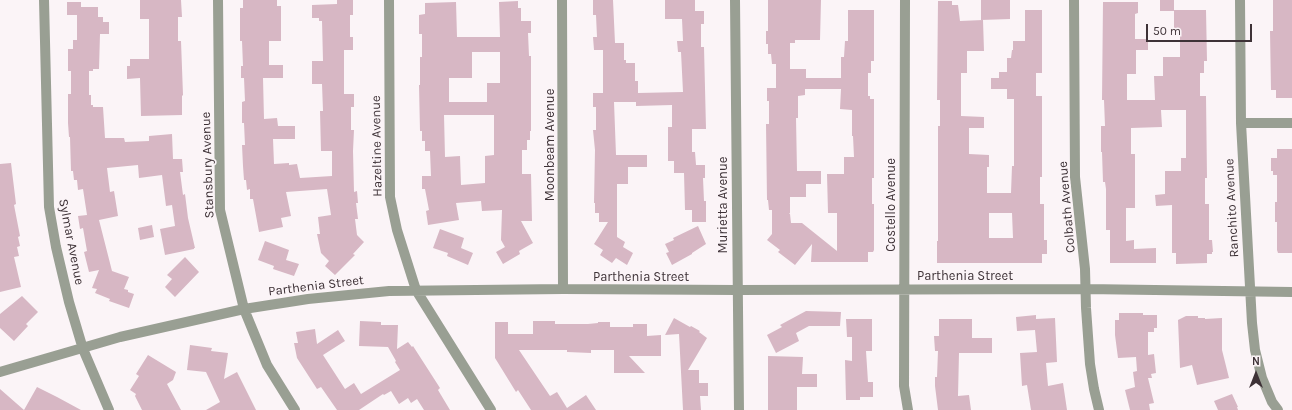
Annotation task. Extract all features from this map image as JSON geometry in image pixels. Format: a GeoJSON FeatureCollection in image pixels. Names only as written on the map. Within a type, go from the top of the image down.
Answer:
{"type":"FeatureCollection","features":[{"type":"Feature","properties":{"kind":"street","name":"Sylmar Avenue"},"geometry":{"type":"LineString","coordinates":[[44,0],[49,207],[56,247],[69,302],[83,349],[109,410]]}},
{"type":"Feature","properties":{"kind":"street","name":"Stansbury Avenue"},"geometry":{"type":"LineString","coordinates":[[218,0],[220,210],[244,309],[267,365],[295,410]]}},
{"type":"Feature","properties":{"kind":"street","name":"Hazeltine Avenue"},"geometry":{"type":"LineString","coordinates":[[389,0],[390,197],[397,230],[416,290],[491,410]]}},
{"type":"Feature","properties":{"kind":"street","name":"Moonbeam Avenue"},"geometry":{"type":"LineString","coordinates":[[562,0],[563,289]]}},
{"type":"Feature","properties":{"kind":"street","name":"Murietta Avenue"},"geometry":{"type":"LineString","coordinates":[[735,0],[739,410]]}},
{"type":"Feature","properties":{"kind":"street","name":"Costello Avenue"},"geometry":{"type":"LineString","coordinates":[[905,0],[904,386],[908,410]]}},
{"type":"Feature","properties":{"kind":"street","name":"Colbath Avenue"},"geometry":{"type":"LineString","coordinates":[[1074,0],[1075,177],[1086,289],[1090,364],[1094,389],[1100,410]]}},
{"type":"Feature","properties":{"kind":"street","name":"Ranchito Avenue"},"geometry":{"type":"LineString","coordinates":[[1240,0],[1241,123],[1250,292],[1255,350],[1262,378],[1272,402],[1278,410]]}},
{"type":"Feature","properties":{"kind":"street"},"geometry":{"type":"LineString","coordinates":[[1241,123],[1292,123]]}},
{"type":"Feature","properties":{"kind":"street","name":"Parthenia Street"},"geometry":{"type":"LineString","coordinates":[[0,372],[120,337],[244,309],[308,299],[389,291],[563,289],[1086,289],[1292,292]]}},
{"type":"Feature","properties":{"kind":"building"},"geometry":{"type":"Polygon","coordinates":[[[140,0],[181,0],[182,17],[178,17],[178,41],[181,41],[183,95],[182,115],[141,116],[140,78],[127,79],[127,66],[130,66],[130,59],[149,59],[149,19],[140,19],[140,0]]]}},
{"type":"Feature","properties":{"kind":"building"},"geometry":{"type":"Polygon","coordinates":[[[243,0],[277,0],[277,6],[281,6],[281,41],[269,41],[269,65],[283,65],[283,78],[263,78],[264,119],[277,118],[278,126],[295,126],[295,139],[273,139],[274,164],[297,164],[300,178],[332,176],[332,151],[321,151],[320,111],[323,111],[322,84],[312,84],[312,61],[323,61],[322,21],[319,21],[319,18],[312,18],[312,5],[337,4],[337,0],[353,0],[353,15],[350,15],[350,37],[353,37],[353,50],[344,50],[344,94],[354,94],[354,107],[351,107],[351,130],[354,130],[354,192],[357,191],[358,203],[356,203],[358,219],[355,219],[357,235],[364,242],[353,254],[355,255],[335,275],[325,266],[329,261],[321,253],[317,234],[320,234],[318,217],[331,215],[327,189],[286,192],[291,216],[281,218],[283,227],[259,232],[253,199],[250,199],[250,189],[247,190],[246,180],[244,180],[243,166],[242,145],[245,145],[244,123],[242,123],[242,102],[245,101],[244,78],[241,78],[241,66],[243,66],[242,41],[240,41],[240,8],[243,8],[243,0]]]}},
{"type":"Feature","properties":{"kind":"building"},"geometry":{"type":"Polygon","coordinates":[[[593,0],[613,0],[615,43],[624,43],[624,60],[626,60],[626,63],[635,63],[635,81],[638,81],[638,93],[683,92],[681,52],[678,52],[677,41],[683,41],[682,19],[665,19],[665,0],[695,0],[695,11],[704,11],[704,24],[701,24],[701,47],[704,47],[706,129],[692,129],[692,152],[695,152],[696,165],[705,165],[705,178],[703,178],[704,201],[706,201],[706,222],[692,222],[692,210],[685,210],[684,173],[674,173],[674,161],[668,161],[668,127],[672,127],[672,105],[636,106],[636,102],[614,102],[616,155],[647,155],[647,167],[628,167],[628,184],[617,184],[617,237],[625,242],[623,247],[633,253],[627,265],[616,258],[612,263],[600,255],[603,250],[594,244],[608,222],[599,222],[599,213],[595,213],[594,203],[595,150],[593,130],[596,130],[596,107],[593,107],[593,93],[603,93],[603,50],[594,50],[593,37],[597,37],[596,15],[593,15],[593,0]]]}},
{"type":"Feature","properties":{"kind":"building"},"geometry":{"type":"Polygon","coordinates":[[[768,0],[821,0],[820,40],[795,40],[795,43],[790,43],[790,69],[806,69],[806,78],[841,78],[841,57],[844,57],[845,41],[848,41],[848,10],[874,10],[874,61],[871,61],[871,73],[868,73],[868,96],[870,96],[870,99],[874,99],[874,178],[872,178],[872,204],[874,204],[874,250],[873,252],[868,252],[868,262],[811,262],[812,244],[795,265],[778,252],[780,250],[767,240],[772,234],[772,210],[769,210],[767,200],[766,124],[769,124],[769,101],[767,101],[767,88],[776,88],[776,64],[772,64],[771,54],[768,54],[768,44],[766,44],[766,31],[768,31],[768,0]],[[805,89],[805,95],[798,96],[798,118],[796,118],[797,171],[821,171],[821,184],[806,184],[806,197],[790,197],[789,213],[791,223],[802,223],[837,251],[837,213],[828,213],[827,174],[844,174],[844,157],[854,157],[852,110],[840,109],[841,89],[805,89]]]}},
{"type":"Feature","properties":{"kind":"building"},"geometry":{"type":"Polygon","coordinates":[[[981,0],[1010,0],[1010,19],[981,20],[981,0]]]}},
{"type":"Feature","properties":{"kind":"building"},"geometry":{"type":"Polygon","coordinates":[[[1160,0],[1174,0],[1174,11],[1160,11],[1160,0]]]}},
{"type":"Feature","properties":{"kind":"building"},"geometry":{"type":"Polygon","coordinates":[[[1273,0],[1292,0],[1292,98],[1276,98],[1276,90],[1271,90],[1270,31],[1273,31],[1273,0]]]}},
{"type":"Feature","properties":{"kind":"building"},"geometry":{"type":"Polygon","coordinates":[[[518,1],[518,8],[521,8],[521,21],[531,21],[531,33],[528,33],[529,56],[531,56],[531,131],[530,140],[527,140],[527,150],[522,150],[522,174],[531,174],[532,221],[521,221],[533,243],[519,251],[520,254],[503,264],[496,252],[505,247],[501,240],[502,210],[482,211],[481,201],[456,203],[459,220],[428,225],[426,211],[429,210],[425,189],[422,189],[422,176],[431,176],[430,151],[425,151],[425,141],[422,141],[422,131],[420,131],[419,85],[420,57],[422,57],[422,34],[419,34],[419,15],[425,14],[425,3],[456,2],[457,37],[500,37],[499,2],[518,1]],[[472,52],[472,78],[449,78],[449,102],[487,102],[487,83],[500,83],[500,52],[472,52]],[[444,115],[445,157],[460,156],[461,185],[485,183],[485,156],[494,155],[494,115],[444,115]]]}},
{"type":"Feature","properties":{"kind":"building"},"geometry":{"type":"Polygon","coordinates":[[[938,1],[952,1],[952,5],[958,5],[960,21],[983,20],[984,51],[967,51],[967,73],[961,73],[961,116],[984,117],[984,128],[969,128],[969,154],[989,155],[989,167],[987,167],[987,193],[1011,193],[1012,166],[1014,166],[1014,99],[1007,99],[1007,89],[991,89],[991,78],[999,78],[999,72],[1007,72],[1007,58],[1011,58],[1013,41],[1025,41],[1025,10],[1042,10],[1042,73],[1036,73],[1036,96],[1042,96],[1042,177],[1040,177],[1040,204],[1044,204],[1044,240],[1047,240],[1047,254],[1042,254],[1042,263],[937,263],[938,126],[940,126],[940,100],[937,100],[938,1]],[[989,213],[989,238],[1013,238],[1012,213],[989,213]]]}},
{"type":"Feature","properties":{"kind":"building"},"geometry":{"type":"Polygon","coordinates":[[[67,2],[81,2],[81,7],[98,7],[98,17],[103,17],[103,22],[109,22],[109,34],[100,34],[99,69],[89,71],[89,95],[91,95],[91,105],[93,105],[93,107],[103,107],[105,138],[124,138],[125,142],[149,141],[149,136],[172,134],[173,159],[182,159],[183,172],[180,172],[183,195],[185,194],[188,218],[195,248],[165,255],[160,229],[175,226],[172,205],[166,206],[162,175],[139,178],[138,165],[107,168],[110,192],[114,191],[118,216],[99,220],[112,271],[129,277],[124,289],[134,294],[129,308],[109,301],[110,299],[95,293],[97,289],[92,288],[99,270],[89,272],[84,252],[87,251],[83,228],[80,229],[78,216],[87,215],[83,189],[78,190],[77,180],[74,180],[73,171],[71,171],[68,123],[68,94],[71,94],[71,71],[68,71],[68,49],[73,49],[73,40],[77,40],[77,15],[67,15],[67,2]]]}},
{"type":"Feature","properties":{"kind":"building"},"geometry":{"type":"Polygon","coordinates":[[[1103,2],[1138,2],[1138,13],[1135,14],[1135,39],[1148,39],[1148,50],[1136,50],[1136,74],[1127,74],[1127,100],[1155,100],[1154,76],[1163,76],[1163,57],[1180,57],[1180,34],[1174,34],[1174,10],[1206,10],[1207,61],[1204,61],[1204,73],[1200,73],[1200,96],[1206,96],[1207,178],[1205,178],[1205,204],[1209,204],[1209,240],[1212,240],[1213,252],[1212,254],[1207,254],[1207,263],[1176,264],[1176,253],[1172,253],[1172,205],[1156,206],[1155,195],[1165,194],[1165,171],[1181,171],[1181,158],[1186,158],[1186,110],[1161,110],[1162,127],[1131,128],[1131,154],[1135,154],[1135,208],[1126,208],[1126,241],[1134,240],[1134,249],[1156,248],[1156,263],[1110,263],[1110,230],[1106,230],[1106,189],[1105,182],[1103,182],[1101,152],[1101,126],[1105,126],[1104,100],[1102,100],[1103,2]]]}},
{"type":"Feature","properties":{"kind":"building"},"geometry":{"type":"Polygon","coordinates":[[[1277,149],[1292,149],[1292,253],[1278,253],[1277,250],[1275,202],[1277,202],[1277,175],[1273,175],[1273,171],[1271,171],[1271,158],[1277,158],[1277,149]]]}},
{"type":"Feature","properties":{"kind":"building"},"geometry":{"type":"Polygon","coordinates":[[[11,163],[16,204],[14,205],[20,236],[18,237],[20,246],[17,247],[19,256],[14,257],[21,287],[0,292],[0,164],[11,163]]]}},
{"type":"Feature","properties":{"kind":"building"},"geometry":{"type":"Polygon","coordinates":[[[152,225],[154,237],[140,240],[138,228],[152,225]]]}},
{"type":"Feature","properties":{"kind":"building"},"geometry":{"type":"Polygon","coordinates":[[[698,226],[706,244],[672,265],[666,253],[669,252],[665,244],[674,240],[673,238],[698,226]]]}},
{"type":"Feature","properties":{"kind":"building"},"geometry":{"type":"Polygon","coordinates":[[[440,229],[464,238],[461,248],[473,253],[468,265],[447,256],[448,253],[433,248],[440,229]]]}},
{"type":"Feature","properties":{"kind":"building"},"geometry":{"type":"Polygon","coordinates":[[[265,241],[289,250],[286,260],[299,264],[294,276],[273,269],[274,266],[258,260],[265,241]]]}},
{"type":"Feature","properties":{"kind":"building"},"geometry":{"type":"Polygon","coordinates":[[[185,257],[199,272],[175,297],[165,287],[172,279],[167,275],[185,257]]]}},
{"type":"Feature","properties":{"kind":"building"},"geometry":{"type":"Polygon","coordinates":[[[22,296],[38,312],[26,324],[28,326],[14,341],[0,328],[0,314],[22,296]]]}},
{"type":"Feature","properties":{"kind":"building"},"geometry":{"type":"Polygon","coordinates":[[[806,311],[841,312],[840,326],[809,326],[796,333],[799,341],[776,353],[767,335],[782,327],[780,325],[806,311]]]}},
{"type":"Feature","properties":{"kind":"building"},"geometry":{"type":"Polygon","coordinates":[[[1119,313],[1143,313],[1143,315],[1157,315],[1157,328],[1154,328],[1154,332],[1148,332],[1148,355],[1154,354],[1156,373],[1151,374],[1152,378],[1148,378],[1154,403],[1149,404],[1150,410],[1130,410],[1125,390],[1135,387],[1133,372],[1137,371],[1136,357],[1118,358],[1115,320],[1119,320],[1119,313]]]}},
{"type":"Feature","properties":{"kind":"building"},"geometry":{"type":"Polygon","coordinates":[[[1036,315],[1036,319],[1055,318],[1057,362],[1046,363],[1048,386],[1063,383],[1067,410],[1031,410],[1027,385],[1022,386],[1020,353],[1037,352],[1035,330],[1017,331],[1016,317],[1036,315]]]}},
{"type":"Feature","properties":{"kind":"building"},"geometry":{"type":"Polygon","coordinates":[[[1186,316],[1198,316],[1198,318],[1205,319],[1222,318],[1222,350],[1229,378],[1197,385],[1192,365],[1180,368],[1178,320],[1186,316]]]}},
{"type":"Feature","properties":{"kind":"building"},"geometry":{"type":"Polygon","coordinates":[[[674,318],[700,331],[699,332],[707,338],[688,370],[699,370],[699,383],[708,383],[708,396],[700,396],[701,410],[683,410],[679,334],[665,335],[674,318]]]}},
{"type":"Feature","properties":{"kind":"building"},"geometry":{"type":"Polygon","coordinates":[[[846,319],[872,319],[872,351],[866,351],[868,382],[873,382],[873,397],[860,397],[860,400],[846,400],[845,360],[852,361],[852,337],[847,337],[846,319]]]}},
{"type":"Feature","properties":{"kind":"building"},"geometry":{"type":"Polygon","coordinates":[[[939,319],[972,319],[972,338],[992,338],[992,353],[959,353],[958,396],[969,395],[971,410],[938,410],[935,377],[937,377],[938,351],[935,351],[934,336],[939,336],[939,319]]]}},
{"type":"Feature","properties":{"kind":"building"},"geometry":{"type":"Polygon","coordinates":[[[360,321],[381,322],[381,325],[398,325],[397,349],[408,342],[412,347],[413,346],[440,388],[438,390],[450,410],[424,410],[417,399],[411,403],[408,398],[399,404],[391,391],[384,395],[383,394],[359,410],[337,410],[321,387],[317,389],[297,358],[294,343],[298,343],[296,332],[315,329],[317,344],[338,330],[345,341],[323,355],[345,389],[354,383],[361,394],[400,370],[388,347],[359,346],[360,321]]]}},
{"type":"Feature","properties":{"kind":"building"},"geometry":{"type":"Polygon","coordinates":[[[533,321],[555,321],[555,324],[610,322],[610,327],[633,327],[633,324],[647,324],[647,336],[661,335],[661,356],[629,356],[645,373],[614,373],[614,350],[591,350],[591,353],[567,352],[567,350],[519,350],[550,396],[557,392],[567,408],[586,395],[596,410],[531,410],[518,390],[516,392],[495,358],[495,322],[508,322],[508,334],[533,334],[533,321]]]}},
{"type":"Feature","properties":{"kind":"building"},"geometry":{"type":"Polygon","coordinates":[[[190,345],[212,348],[211,351],[228,353],[224,379],[237,372],[256,410],[206,410],[220,402],[206,372],[187,370],[190,345]]]}},
{"type":"Feature","properties":{"kind":"building"},"geometry":{"type":"Polygon","coordinates":[[[148,355],[176,372],[173,380],[167,384],[181,410],[142,410],[135,396],[136,394],[130,390],[139,376],[136,374],[148,355]]]}},
{"type":"Feature","properties":{"kind":"building"},"geometry":{"type":"Polygon","coordinates":[[[768,356],[803,357],[802,374],[817,374],[817,387],[797,387],[797,410],[768,410],[768,356]]]}},
{"type":"Feature","properties":{"kind":"building"},"geometry":{"type":"Polygon","coordinates":[[[37,387],[81,410],[24,410],[37,387]]]}},
{"type":"Feature","properties":{"kind":"building"},"geometry":{"type":"Polygon","coordinates":[[[0,389],[24,410],[0,410],[0,389]]]}},
{"type":"Feature","properties":{"kind":"building"},"geometry":{"type":"Polygon","coordinates":[[[1232,394],[1238,410],[1218,410],[1214,401],[1232,394]]]}}]}
